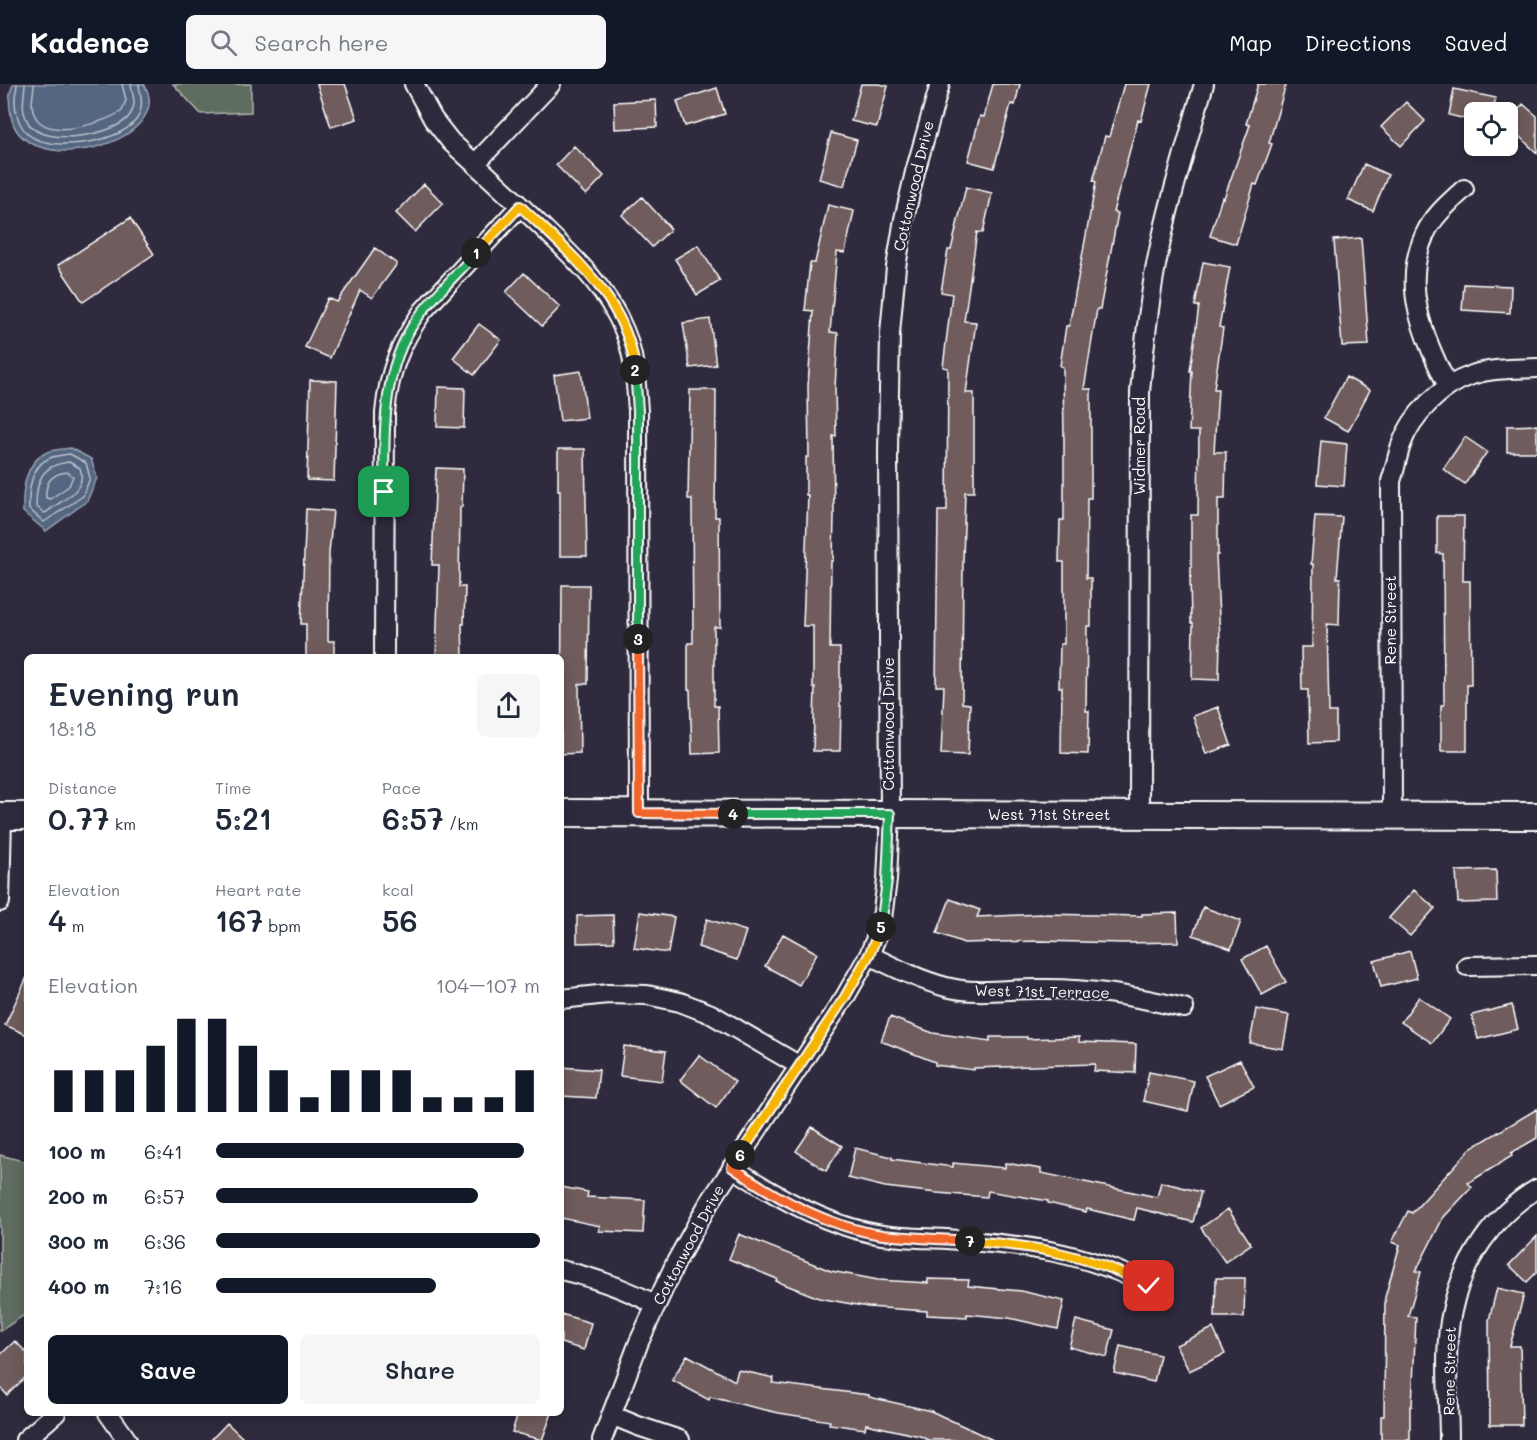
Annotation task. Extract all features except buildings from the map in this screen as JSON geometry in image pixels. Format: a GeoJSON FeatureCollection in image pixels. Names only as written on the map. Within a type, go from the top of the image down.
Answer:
{"type":"FeatureCollection","features":[{"type":"Feature","properties":{"kind":"street"},"geometry":{"type":"LineString","coordinates":[[414,84],[433,119],[451,142],[583,267],[607,297],[624,330],[634,366],[638,411],[639,813]]}},
{"type":"Feature","properties":{"kind":"street"},"geometry":{"type":"LineString","coordinates":[[475,164],[551,84]]}},
{"type":"Feature","properties":{"kind":"street","name":"Cottonwood Drive"},"geometry":{"type":"LineString","coordinates":[[602,1440],[639,1342],[706,1208],[845,997],[869,955],[881,926],[887,880],[890,814],[888,452],[890,333],[896,267],[904,219],[940,84]]}},
{"type":"Feature","properties":{"kind":"street","name":"Widmer Road"},"geometry":{"type":"LineString","coordinates":[[1139,815],[1140,392],[1146,326],[1156,264],[1204,84]]}},
{"type":"Feature","properties":{"kind":"street"},"geometry":{"type":"LineString","coordinates":[[1448,387],[1425,339],[1416,306],[1415,276],[1419,249],[1425,232],[1438,214],[1464,189]]}},
{"type":"Feature","properties":{"kind":"street"},"geometry":{"type":"LineString","coordinates":[[384,654],[385,413],[395,359],[410,328],[423,311],[520,206]]}},
{"type":"Feature","properties":{"kind":"street","name":"Rene Street"},"geometry":{"type":"LineString","coordinates":[[1392,815],[1392,482],[1401,444],[1410,428],[1433,399],[1448,387],[1472,375],[1503,369],[1537,368]]}},
{"type":"Feature","properties":{"kind":"street","name":"West 71st Street"},"geometry":{"type":"LineString","coordinates":[[564,813],[1537,816]]}},
{"type":"Feature","properties":{"kind":"street"},"geometry":{"type":"LineString","coordinates":[[0,902],[10,816]]}},
{"type":"Feature","properties":{"kind":"street","name":"West 71st Terrace"},"geometry":{"type":"LineString","coordinates":[[869,955],[904,972],[946,987],[979,992],[1038,989],[1129,995],[1184,1008]]}},
{"type":"Feature","properties":{"kind":"street"},"geometry":{"type":"LineString","coordinates":[[1467,966],[1537,965]]}},
{"type":"Feature","properties":{"kind":"street"},"geometry":{"type":"LineString","coordinates":[[564,999],[608,994],[647,995],[680,1002],[711,1014],[800,1065]]}},
{"type":"Feature","properties":{"kind":"street"},"geometry":{"type":"LineString","coordinates":[[732,1167],[758,1185],[837,1223],[881,1234],[1030,1246],[1085,1258],[1149,1286]]}},
{"type":"Feature","properties":{"kind":"street","name":"Rene Street"},"geometry":{"type":"LineString","coordinates":[[1449,1440],[1448,1342],[1452,1311],[1462,1278],[1491,1228],[1527,1194],[1537,1189]]}},
{"type":"Feature","properties":{"kind":"street"},"geometry":{"type":"LineString","coordinates":[[564,1271],[630,1290],[656,1305]]}},
{"type":"Feature","properties":{"kind":"street"},"geometry":{"type":"LineString","coordinates":[[611,1415],[680,1440]]}},
{"type":"Feature","properties":{"kind":"street"},"geometry":{"type":"LineString","coordinates":[[25,1440],[53,1416]]}},
{"type":"Feature","properties":{"kind":"street"},"geometry":{"type":"LineString","coordinates":[[110,1416],[127,1440]]}},
{"type":"Feature","properties":{"kind":"green space"},"geometry":{"type":"Polygon","coordinates":[[[173,84],[251,84],[251,112],[201,114],[173,84]]]}},
{"type":"Feature","properties":{"kind":"green space"},"geometry":{"type":"Polygon","coordinates":[[[0,1155],[24,1161],[24,1315],[0,1331],[0,1155]]]}},
{"type":"Feature","properties":{"kind":"water"},"geometry":{"type":"Polygon","coordinates":[[[13,84],[144,84],[149,105],[140,123],[120,138],[95,147],[68,151],[42,148],[22,136],[11,116],[9,100],[13,84]]]}},
{"type":"Feature","properties":{"kind":"water"},"geometry":{"type":"Polygon","coordinates":[[[71,448],[91,459],[97,478],[87,501],[46,531],[23,512],[26,478],[33,463],[39,457],[50,451],[71,448]]]}},
{"type":"Feature","properties":{"kind":"route"},"geometry":{"type":"LineString","coordinates":[[384,492],[385,413],[388,387],[395,359],[402,343],[423,311],[520,206],[583,267],[607,297],[624,330],[634,366],[638,411],[639,813],[890,814],[887,880],[881,926],[869,955],[845,997],[732,1167],[758,1185],[837,1223],[881,1234],[1030,1246],[1085,1258],[1149,1286]]}}]}
